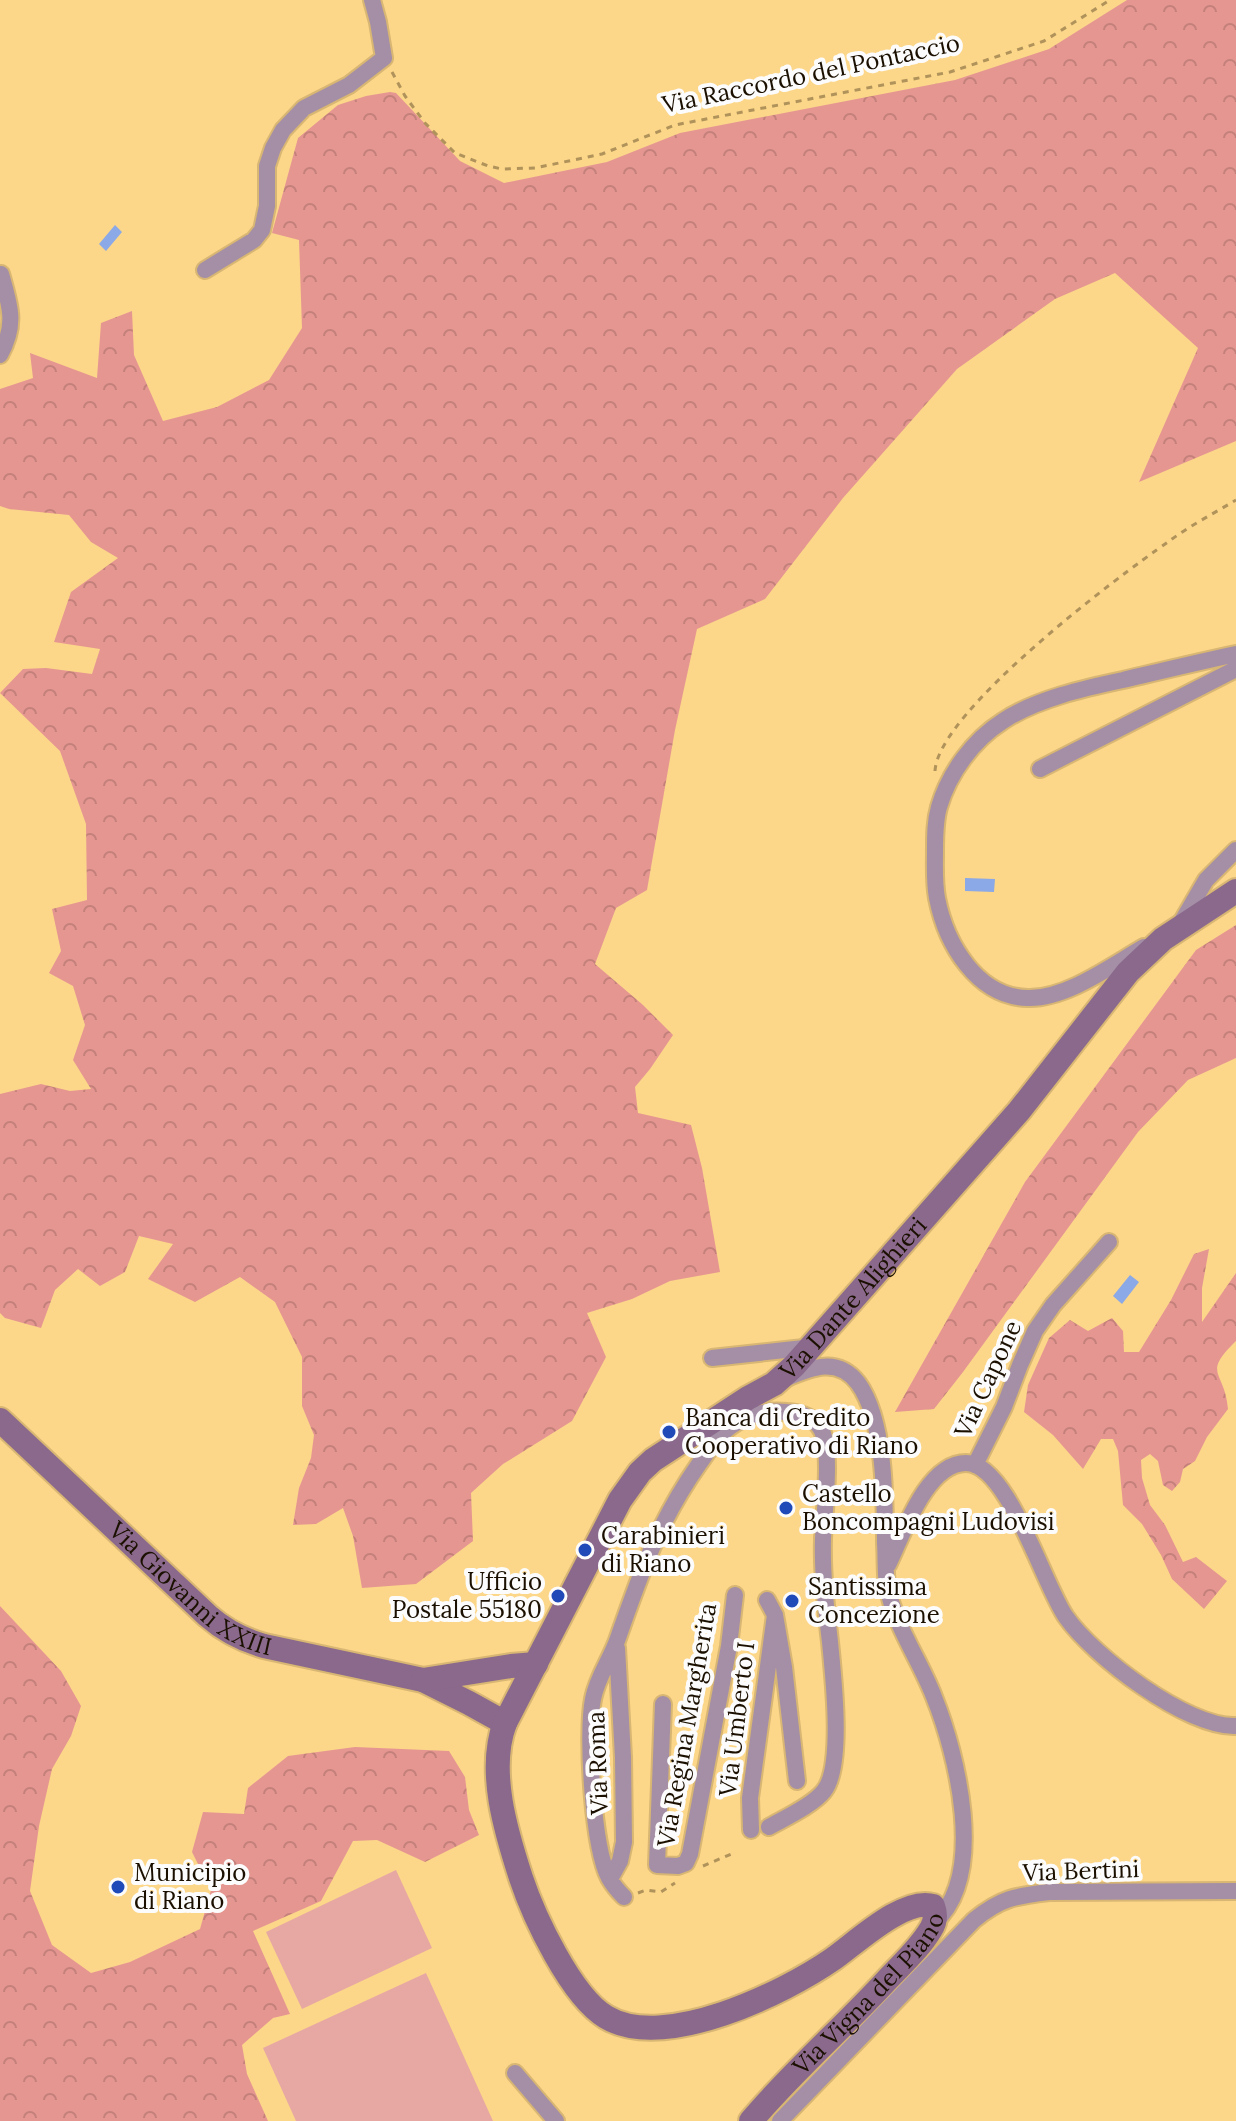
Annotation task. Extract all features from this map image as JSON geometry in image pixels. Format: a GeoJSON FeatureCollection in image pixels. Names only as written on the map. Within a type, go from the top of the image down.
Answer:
{"type":"FeatureCollection","features":[{"type":"Feature","properties":{"kind":"main road","name":"Via Dante Alighieri"},"geometry":{"type":"LineString","coordinates":[[505,1723],[620,1500],[635,1477],[653,1460],[727,1423],[813,1347],[1019,1111],[1118,984],[1149,951],[1179,927],[1236,891]]}},
{"type":"Feature","properties":{"kind":"main road","name":"Via Giovanni XXIII"},"geometry":{"type":"LineString","coordinates":[[0,1420],[225,1629],[264,1646],[423,1680],[505,1723]]}},
{"type":"Feature","properties":{"kind":"main road","name":"Via Giovanni XXIII"},"geometry":{"type":"LineString","coordinates":[[423,1680],[536,1664]]}},
{"type":"Feature","properties":{"kind":"main road","name":"Via Vigna del Piano"},"geometry":{"type":"LineString","coordinates":[[505,1723],[497,1755],[499,1788],[524,1886],[548,1940],[576,1986],[589,2004],[616,2022],[655,2028],[708,2018],[767,1997],[818,1969],[883,1922],[908,1908],[924,1904],[933,1906],[935,1922],[925,1938],[751,2121]]}},
{"type":"Feature","properties":{"kind":"street"},"geometry":{"type":"LineString","coordinates":[[205,270],[254,240],[262,230],[267,211],[267,166],[283,130],[310,104],[349,85],[384,58],[372,0]]}},
{"type":"Feature","properties":{"kind":"street"},"geometry":{"type":"LineString","coordinates":[[0,355],[12,318],[1,274]]}},
{"type":"Feature","properties":{"kind":"street"},"geometry":{"type":"LineString","coordinates":[[1236,654],[1095,686],[1010,716],[983,737],[964,758],[947,787],[937,818],[935,883],[943,920],[959,954],[984,983],[997,992],[1027,998],[1056,993],[1089,978],[1179,927],[1206,880],[1236,850]]}},
{"type":"Feature","properties":{"kind":"street"},"geometry":{"type":"LineString","coordinates":[[1040,769],[1236,669]]}},
{"type":"Feature","properties":{"kind":"street","name":"Via Capone"},"geometry":{"type":"LineString","coordinates":[[975,1465],[1004,1407],[1035,1331],[1053,1305],[1109,1242]]}},
{"type":"Feature","properties":{"kind":"street"},"geometry":{"type":"LineString","coordinates":[[712,1358],[813,1347]]}},
{"type":"Feature","properties":{"kind":"street"},"geometry":{"type":"LineString","coordinates":[[774,1384],[814,1367],[840,1368],[863,1392],[877,1429],[890,1598],[930,1686],[959,1784],[963,1840],[960,1871],[954,1896],[935,1922]]}},
{"type":"Feature","properties":{"kind":"street"},"geometry":{"type":"LineString","coordinates":[[624,1897],[610,1879],[595,1817],[591,1712],[596,1689],[662,1522],[727,1423],[760,1413],[786,1411],[812,1418],[820,1428],[825,1447],[823,1542],[834,1699],[833,1770],[822,1794],[769,1827]]}},
{"type":"Feature","properties":{"kind":"street"},"geometry":{"type":"LineString","coordinates":[[886,1570],[917,1505],[936,1477],[959,1464],[975,1465],[989,1474],[1006,1496],[1055,1599],[1079,1633],[1117,1667],[1161,1698],[1197,1718],[1236,1726]]}},
{"type":"Feature","properties":{"kind":"street","name":"Via Regina Margherita"},"geometry":{"type":"LineString","coordinates":[[663,1704],[657,1865],[678,1866],[686,1863],[690,1854],[729,1646],[735,1595]]}},
{"type":"Feature","properties":{"kind":"street","name":"Via Umberto I"},"geometry":{"type":"LineString","coordinates":[[751,1830],[750,1798],[762,1724],[771,1608],[784,1667],[797,1781]]}},
{"type":"Feature","properties":{"kind":"street","name":"Via Roma"},"geometry":{"type":"LineString","coordinates":[[610,1879],[620,1861],[624,1842],[616,1642]]}},
{"type":"Feature","properties":{"kind":"street","name":"Via Bertini"},"geometry":{"type":"LineString","coordinates":[[780,2121],[974,1920],[1001,1901],[1049,1892],[1236,1891]]}},
{"type":"Feature","properties":{"kind":"street"},"geometry":{"type":"LineString","coordinates":[[515,2073],[556,2121]]}},
{"type":"Feature","properties":{"kind":"path","name":"Via Raccordo del Pontaccio"},"geometry":{"type":"LineString","coordinates":[[384,58],[405,96],[425,123],[455,153],[488,166],[528,169],[602,154],[675,125],[950,72],[1044,41],[1110,0]]}},
{"type":"Feature","properties":{"kind":"path"},"geometry":{"type":"LineString","coordinates":[[935,772],[935,760],[964,715],[1021,658],[1169,540],[1236,500]]}},
{"type":"Feature","properties":{"kind":"shaded area"},"geometry":{"type":"Polygon","coordinates":[[[396,1870],[432,1948],[302,2009],[266,1932],[396,1870]]]}},
{"type":"Feature","properties":{"kind":"shaded area"},"geometry":{"type":"Polygon","coordinates":[[[426,1973],[493,2121],[296,2121],[263,2048],[426,1973]]]}},
{"type":"Feature","properties":{"kind":"green space"},"geometry":{"type":"Polygon","coordinates":[[[1127,0],[1236,0],[1236,441],[1139,482],[1198,348],[1115,273],[1055,299],[957,369],[843,498],[765,599],[697,629],[675,730],[647,890],[616,908],[595,964],[673,1035],[635,1087],[638,1113],[691,1125],[702,1168],[720,1272],[670,1281],[632,1299],[587,1313],[606,1357],[572,1421],[503,1464],[471,1493],[473,1541],[416,1584],[362,1588],[353,1536],[343,1508],[316,1524],[293,1525],[299,1488],[311,1458],[314,1435],[302,1406],[302,1357],[275,1302],[240,1277],[195,1302],[148,1279],[173,1244],[139,1236],[125,1272],[100,1286],[78,1269],[55,1290],[41,1328],[5,1318],[0,1313],[0,1094],[41,1084],[70,1091],[91,1089],[73,1060],[85,1025],[73,986],[49,973],[61,951],[52,909],[87,900],[86,824],[60,751],[0,693],[23,669],[46,668],[92,674],[100,649],[54,642],[71,592],[118,558],[91,542],[69,515],[0,506],[0,389],[33,378],[30,353],[97,378],[101,323],[132,311],[134,355],[163,421],[217,407],[269,380],[302,328],[299,240],[272,233],[298,138],[338,105],[366,96],[396,93],[460,161],[504,183],[607,162],[680,133],[955,80],[1049,49],[1127,0]]]}},
{"type":"Feature","properties":{"kind":"green space"},"geometry":{"type":"Polygon","coordinates":[[[1236,925],[1236,1058],[1188,1080],[1138,1132],[934,1409],[895,1412],[1025,1182],[1196,950],[1236,925]]]}},
{"type":"Feature","properties":{"kind":"green space"},"geometry":{"type":"Polygon","coordinates":[[[1209,1249],[1202,1288],[1202,1322],[1236,1273],[1236,1341],[1217,1367],[1228,1409],[1207,1437],[1195,1461],[1183,1469],[1180,1482],[1172,1491],[1163,1485],[1158,1461],[1150,1454],[1141,1460],[1142,1478],[1150,1505],[1165,1525],[1183,1562],[1196,1557],[1227,1581],[1204,1609],[1172,1579],[1142,1524],[1123,1505],[1118,1451],[1113,1439],[1101,1439],[1083,1469],[1053,1435],[1024,1412],[1028,1385],[1049,1338],[1070,1320],[1088,1331],[1112,1318],[1123,1331],[1124,1352],[1139,1352],[1171,1300],[1194,1254],[1209,1249]]]}},
{"type":"Feature","properties":{"kind":"green space"},"geometry":{"type":"Polygon","coordinates":[[[0,1606],[61,1671],[81,1706],[71,1736],[52,1769],[39,1826],[30,1891],[52,1945],[91,1973],[130,1962],[200,1929],[211,1890],[192,1852],[203,1812],[244,1814],[248,1788],[288,1756],[355,1747],[449,1751],[465,1777],[469,1810],[479,1835],[425,1862],[377,1840],[353,1841],[321,1901],[253,1931],[290,2014],[273,2018],[242,2045],[247,2074],[268,2121],[0,2121],[0,1606]]]}},
{"type":"Feature","properties":{"kind":"water"},"geometry":{"type":"Polygon","coordinates":[[[115,225],[122,232],[106,251],[99,244],[115,225]]]}},
{"type":"Feature","properties":{"kind":"water"},"geometry":{"type":"Polygon","coordinates":[[[965,878],[995,879],[994,892],[965,891],[965,878]]]}},
{"type":"Feature","properties":{"kind":"water"},"geometry":{"type":"Polygon","coordinates":[[[1130,1275],[1139,1282],[1122,1304],[1113,1296],[1130,1275]]]}},
{"type":"Feature","properties":{"kind":"place","name":"Banca di Credito Cooperativo di Riano"},"geometry":{"type":"Point","coordinates":[669,1432]}},
{"type":"Feature","properties":{"kind":"place","name":"Castello Boncompagni Ludovisi"},"geometry":{"type":"Point","coordinates":[786,1508]}},
{"type":"Feature","properties":{"kind":"place","name":"Carabinieri di Riano"},"geometry":{"type":"Point","coordinates":[585,1550]}},
{"type":"Feature","properties":{"kind":"place","name":"Ufficio Postale 55180"},"geometry":{"type":"Point","coordinates":[558,1596]}},
{"type":"Feature","properties":{"kind":"place","name":"Santissima Concezione"},"geometry":{"type":"Point","coordinates":[792,1601]}},
{"type":"Feature","properties":{"kind":"place","name":"Municipio di Riano"},"geometry":{"type":"Point","coordinates":[118,1887]}}]}
